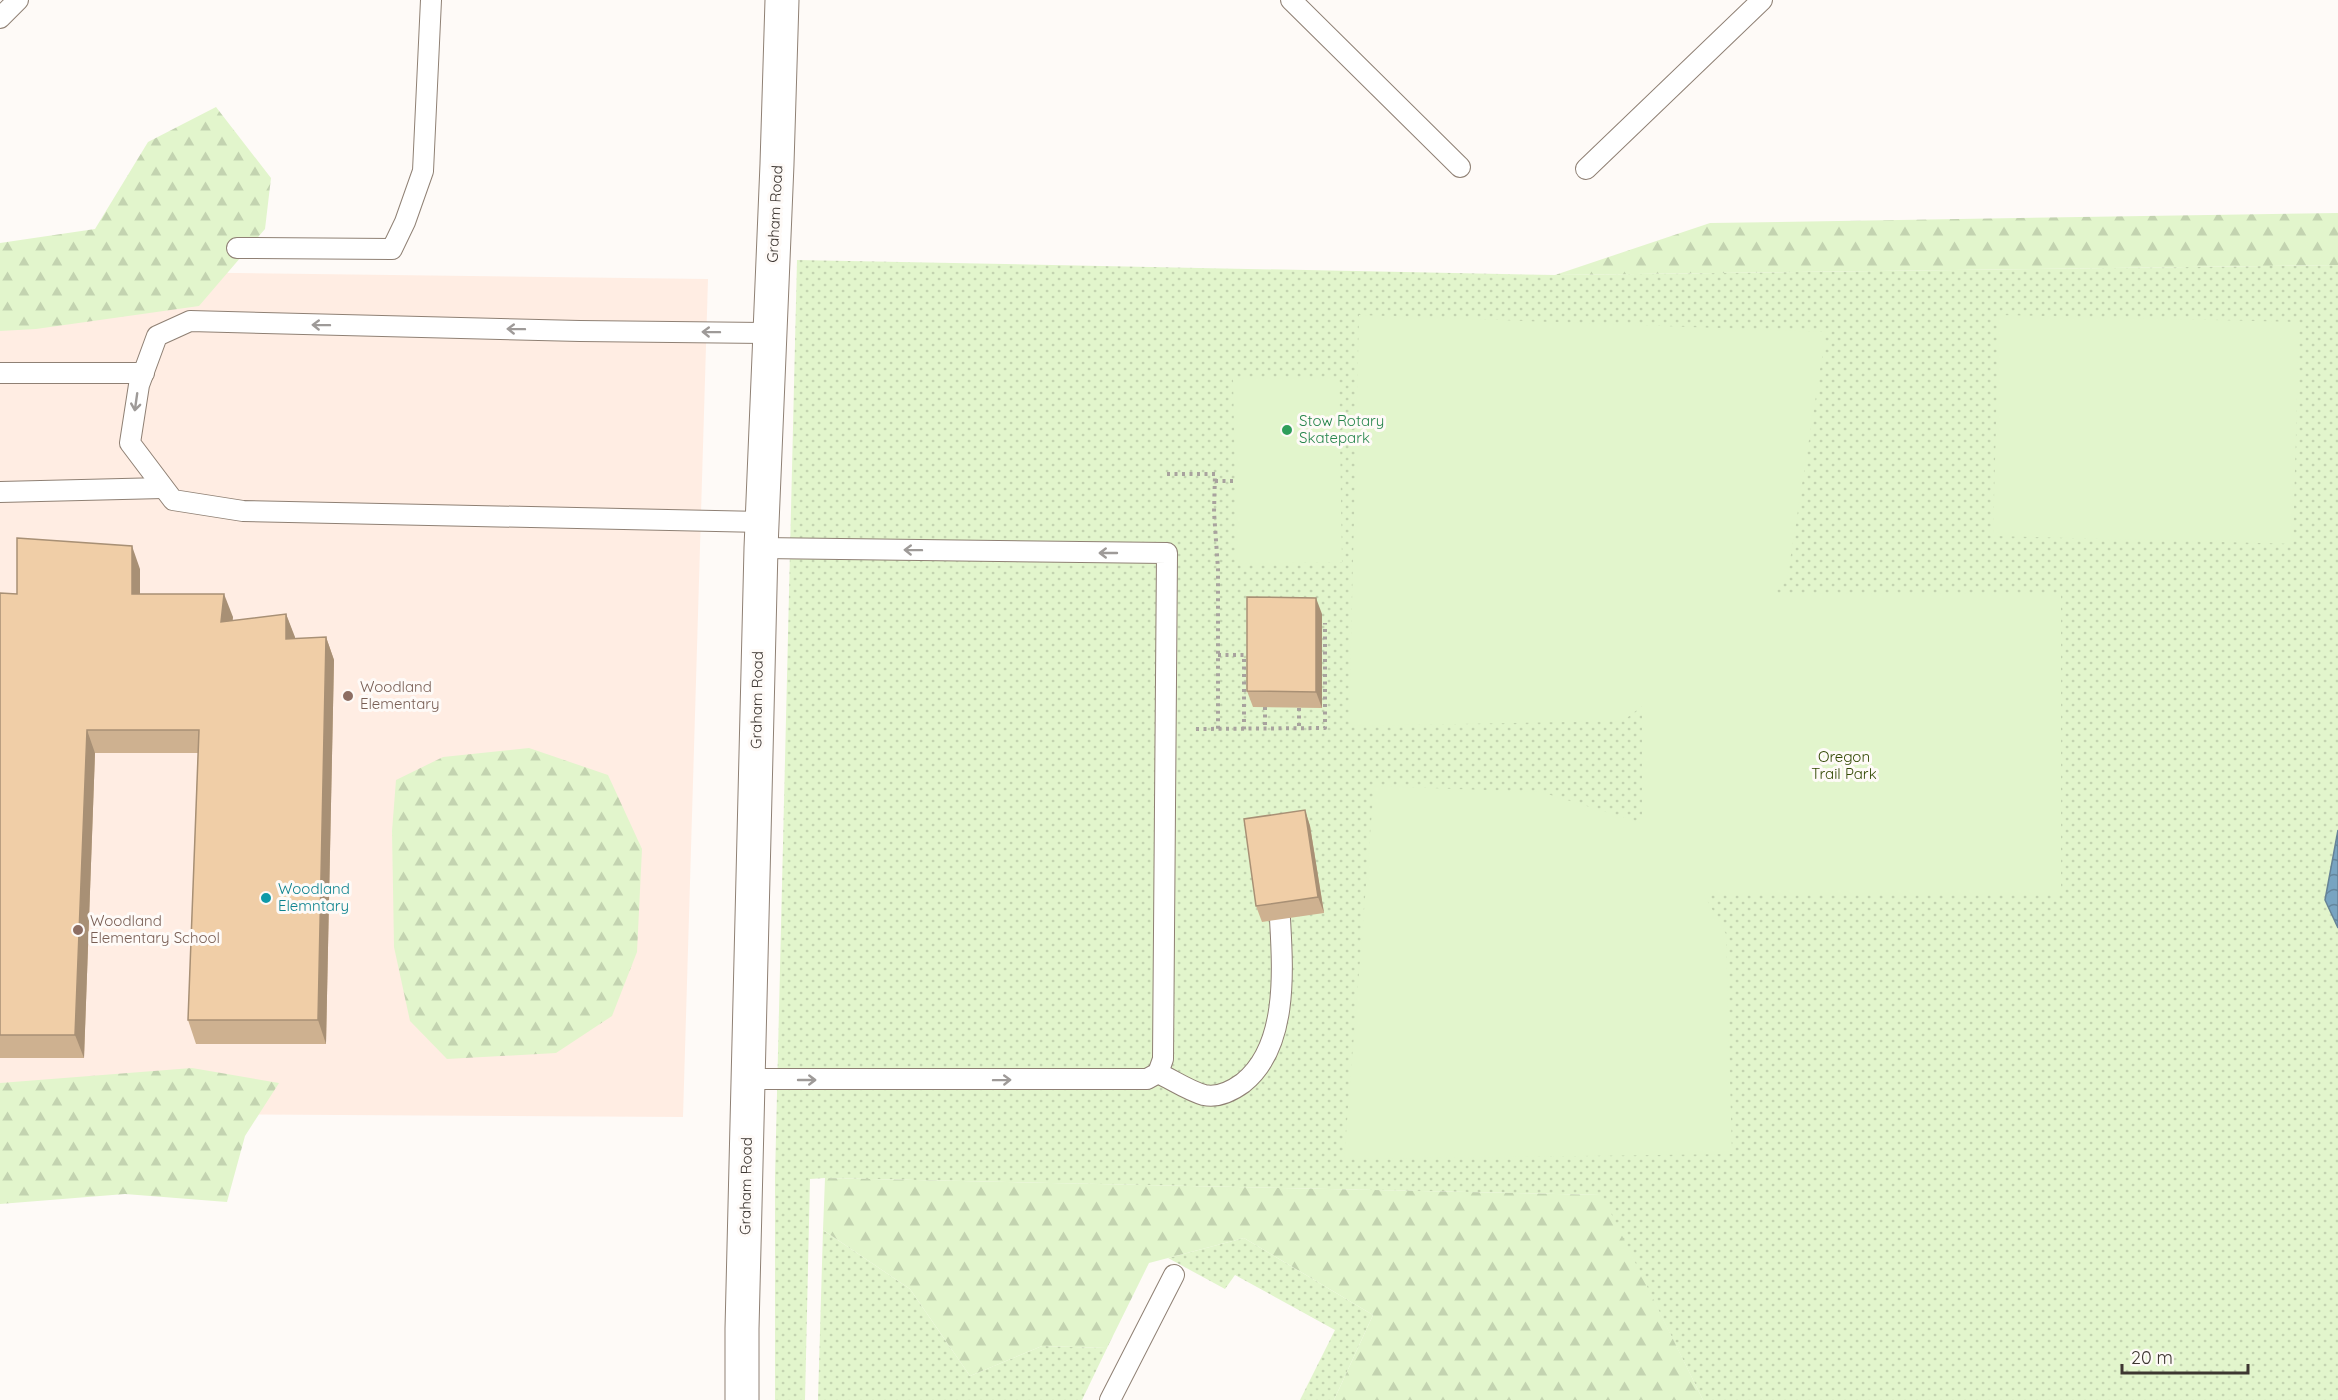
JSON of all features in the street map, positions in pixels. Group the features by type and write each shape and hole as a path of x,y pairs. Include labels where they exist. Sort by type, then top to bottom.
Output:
{"main road":[{"name":"Graham Road","path":"742,1400 761,535 782,0"}],"lane":[{"path":"0,18 18,0"},
{"path":"237,248 392,249 405,222 423,171 431,0"},
{"path":"1291,0 1460,167"},
{"path":"1586,169 1762,0"},
{"path":"748,1079 1147,1079 1158,1073 1163,1059 1167,553 243,511 173,500 130,444 139,385 158,336 189,321 580,331 770,333"},
{"path":"0,374 144,374"},
{"path":"0,492 163,488"},
{"path":"1158,1073 1204,1095 1219,1095 1235,1089 1250,1077 1264,1060 1273,1039 1280,1003 1283,967 1280,919"},
{"path":"1110,1400 1174,1275"}],"path":[{"path":"1167,474 1215,474 1218,729"},
{"path":"1215,481 1235,481"},
{"path":"1166,729 1325,728 1325,623"},
{"path":"1218,655 1244,655 1244,729"},
{"path":"1265,707 1265,728"},
{"path":"1299,708 1299,728"}],"shaded area":[{"name":"Woodland Elementary","path":"0,270 708,279 683,1117 0,1113"}],"green space":[{"path":"216,107 271,178 265,229 199,306 36,329 0,331 0,243 95,229 148,142"},
{"path":"2338,213 2338,265 1555,275 1710,223"},
{"name":"Oregon Trail Park","path":"797,260 1555,275 2338,265 2338,1400 1703,1400 1601,1195 825,1178 810,1179 805,1400 775,1400 775,1177"},
{"path":"1359,315 1826,332 1787,580 1772,593 2061,594 2061,893 1703,893 1726,934 1732,1154 1344,1159 1374,786 1541,792 1642,823 1642,706 1623,721 1349,726"},
{"path":"1999,315 2299,322 2293,544 1993,536"},
{"name":"Stow Rotary Skatepark","path":"1339,377 1342,562 1237,564 1233,379"},
{"path":"529,748 608,775 642,849 637,952 612,1016 556,1053 447,1059 410,1021 394,947 392,831 396,780 443,757"},
{"path":"192,1068 279,1083 245,1136 227,1202 125,1194 0,1204 0,1083"},
{"path":"825,1178 1602,1195 1703,1400 1334,1400 1373,1315 1244,1238 1149,1263 1107,1348 1042,1346 970,1376 910,1289 823,1230"},
{"path":"823,1230 910,1289 970,1376 1042,1346 1107,1348 1082,1400 818,1400"},
{"path":"1244,1238 1373,1315 1334,1400 1300,1400 1335,1330 1235,1275 1225,1289 1168,1258"}],"water":[{"path":"2338,830 2338,928 2325,900"}],"building":[{"name":"Woodland Elemntary","path":"17,538 132,546 132,594 224,594 221,622 286,614 286,639 326,637 318,1020 188,1020 199,730 87,730 75,1035 0,1035 0,593 17,594"},
{"path":"1247,597 1316,598 1316,692 1247,691"},
{"path":"1305,810 1318,897 1256,906 1244,819"}],"place":[{"name":"Stow Rotary Skatepark","path":"1287,430"},
{"name":"Woodland Elementary","path":"348,696"},
{"name":"Woodland Elemntary","path":"266,898"},
{"name":"Woodland Elementary School","path":"78,930"}]}
